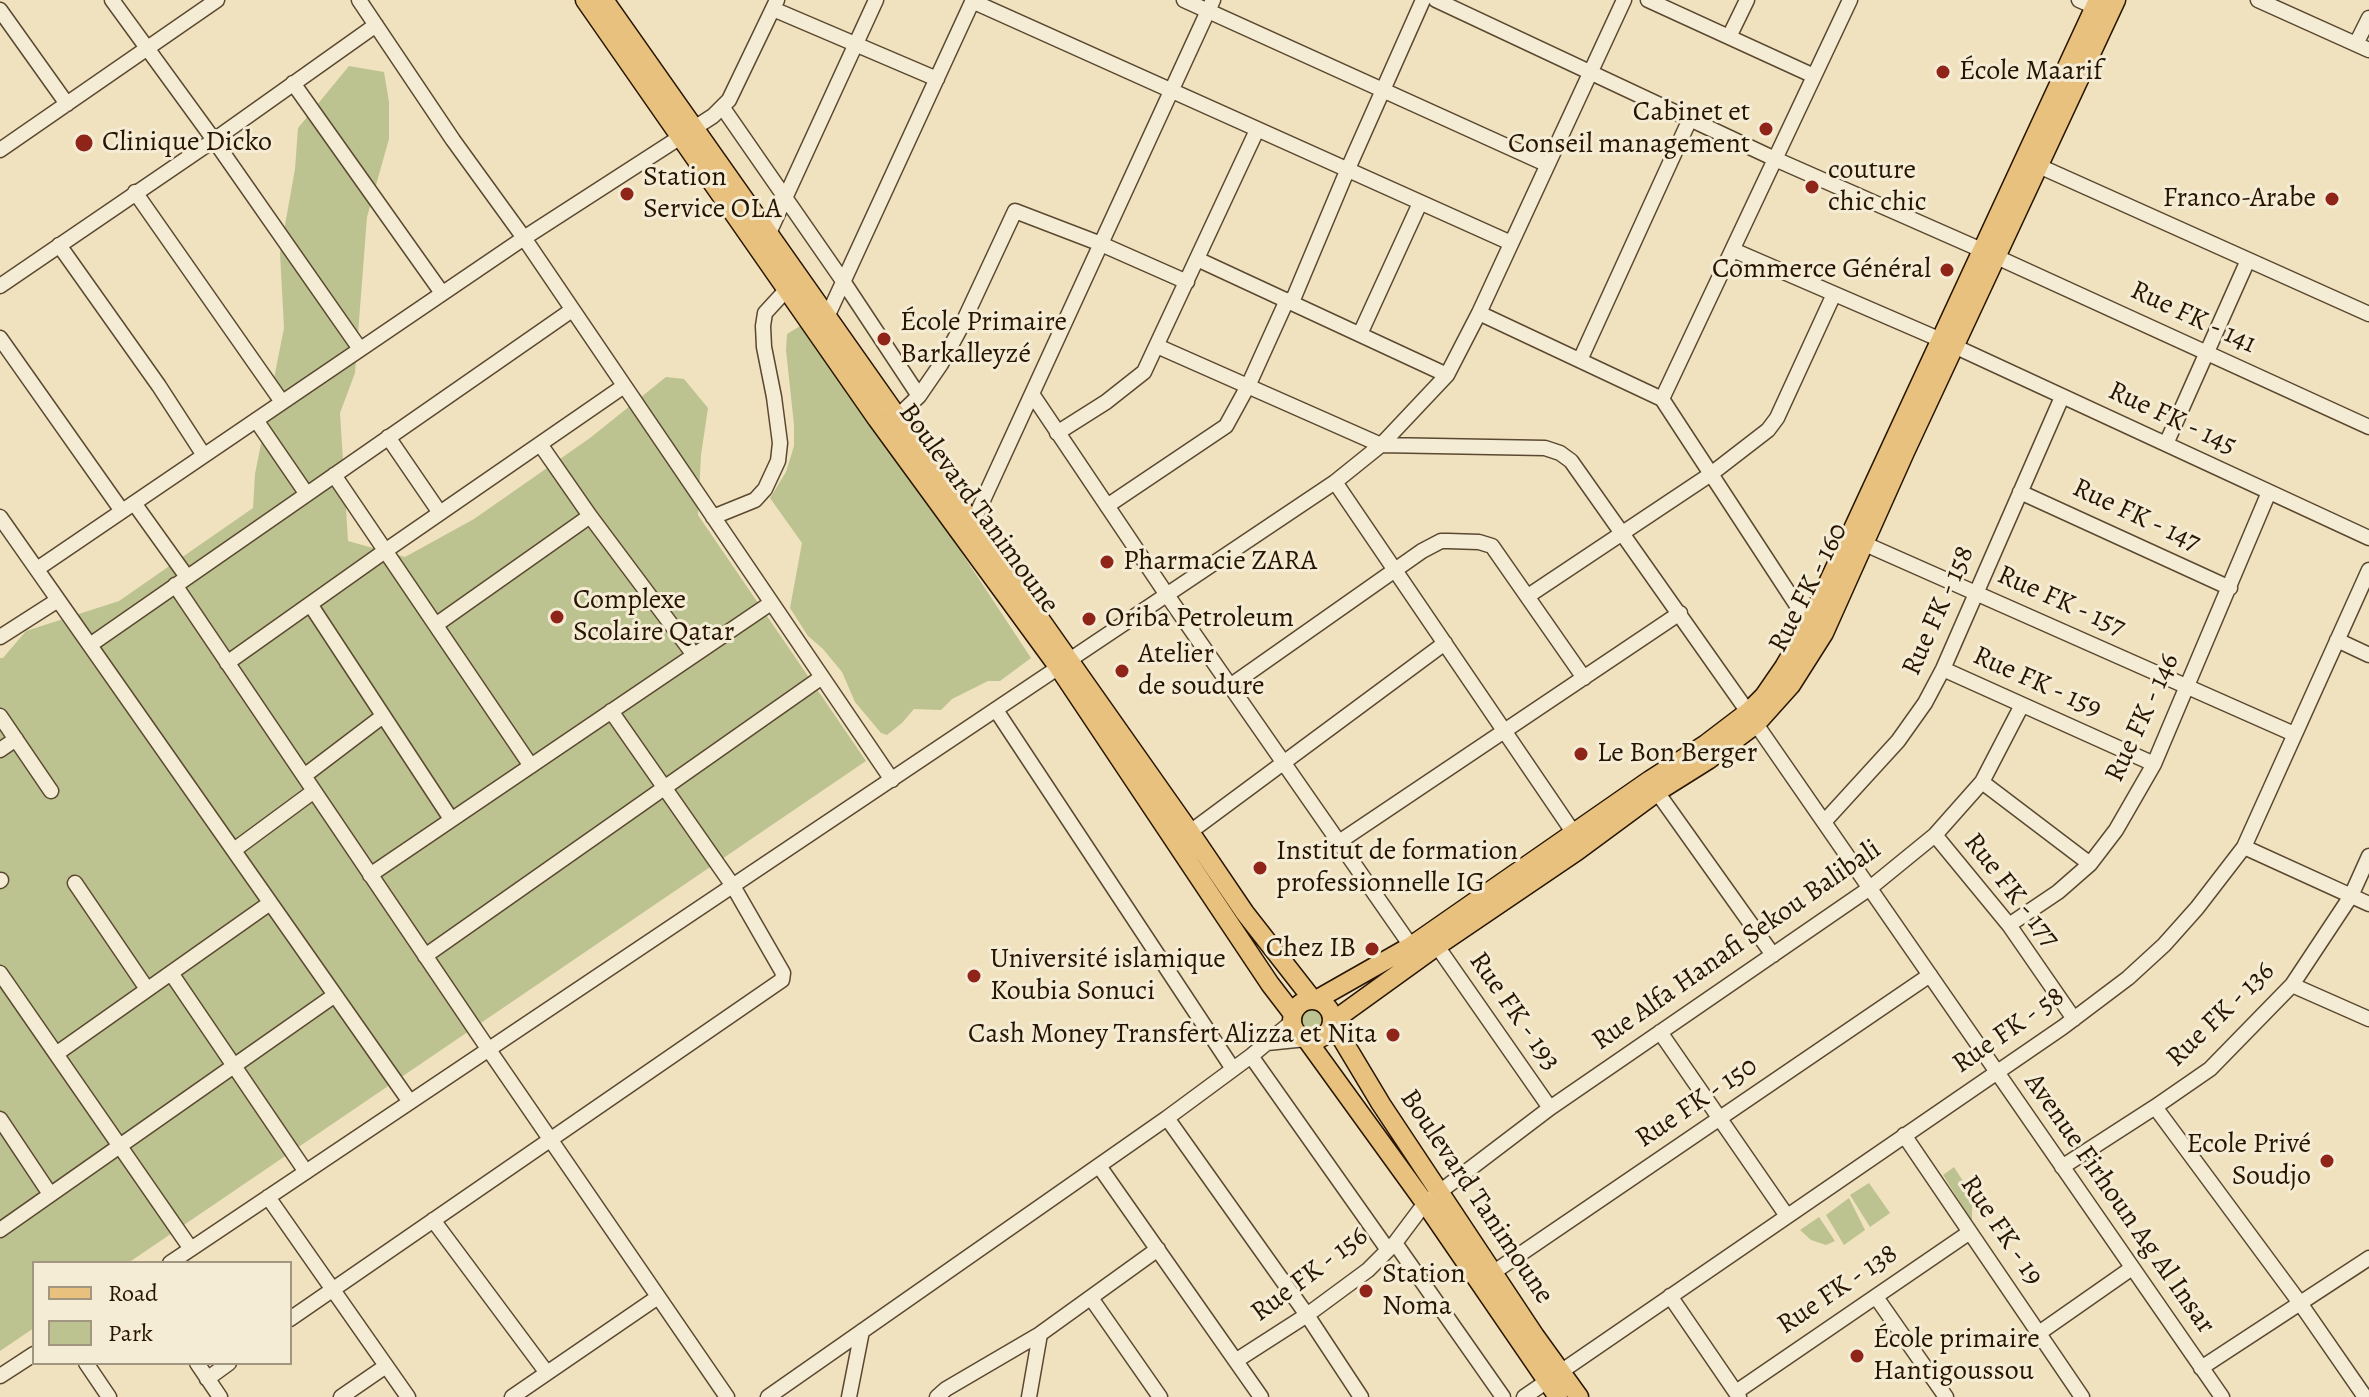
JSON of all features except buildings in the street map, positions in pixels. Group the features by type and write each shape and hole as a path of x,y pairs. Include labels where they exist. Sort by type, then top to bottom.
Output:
{"main road":[{"name":"Boulevard Tanimoune","path":"585,0 769,233 973,522 1292,1018"},
{"name":"Boulevard Tanimoune","path":"604,0 788,288 869,407 1190,832 1245,913 1314,1000"},
{"name":"Rue FK - 160","path":"1769,700 1784,667 1857,540 2032,163 2099,4"},
{"name":"Rue FK - 160","path":"1333,1022 1657,792 1708,760 1769,700 1791,685 1824,633 1857,540"},
{"name":"Rue FK - 160","path":"1314,1000 1411,946 1573,832 1706,744 1752,718"},
{"path":"1314,1000 1328,1007 1333,1022 1326,1035 1314,1041 1296,1033 1292,1018 1298,1005 1314,1000"},
{"name":"Boulevard Tanimoune","path":"1333,1022 1432,1197 1555,1383 1579,1397"},
{"name":"Boulevard Tanimoune","path":"1306,1040 1494,1272 1555,1383"}],"street":[{"path":"9,0 0,8 67,104"},
{"path":"112,0 360,349"},
{"path":"0,150 217,0"},
{"path":"359,0 892,780"},
{"path":"769,233 876,0"},
{"path":"1184,0 1210,6 1382,90 1546,164"},
{"path":"1107,506 1226,426 1290,301 1423,0"},
{"name":"Rue FK - 141","path":"1436,0 1775,159 2369,427"},
{"path":"173,1261 1335,482 1381,445 1447,375 1479,313 1624,0"},
{"path":"1648,0 1814,76"},
{"path":"1729,37 1747,0"},
{"path":"1662,399 1850,0"},
{"path":"2258,0 2363,47 2369,18"},
{"path":"827,317 972,1 1511,243"},
{"path":"37,569 442,293 688,134 723,108 732,96 775,4 937,79"},
{"path":"973,522 1210,6"},
{"path":"0,286 376,25"},
{"path":"293,83 442,293"},
{"path":"723,108 919,396"},
{"path":"1580,360 1690,119"},
{"path":"1057,433 1106,402 1144,372 1257,130"},
{"path":"2032,163 2248,260 2368,309"},
{"path":"135,192 282,402"},
{"path":"1360,334 1420,203"},
{"path":"897,417 919,396 941,364 1015,211 1187,282"},
{"path":"59,245 203,454"},
{"name":"Rue FK - 145","path":"1733,250 1948,344 2369,538"},
{"path":"1197,259 1447,375"},
{"path":"2166,444 2248,260"},
{"path":"713,517 755,500 765,489 778,461 780,443 763,326 765,313 788,288"},
{"path":"1528,596 1711,474 1773,424 1834,294"},
{"path":"90,645 572,310"},
{"path":"1479,313 1662,399 1809,624"},
{"path":"0,338 181,581 227,663 727,1397"},
{"path":"1157,346 1249,384 1381,445"},
{"path":"227,663 624,386"},
{"path":"1032,394 1167,595 1411,946"},
{"name":"Rue FK - 158","path":"1824,822 1898,741 1925,703 1943,669 2062,397"},
{"path":"256,420 306,493"},
{"path":"388,437 440,513"},
{"path":"540,444 694,655"},
{"name":"Avenue Firhoun Ag Al Insar","path":"1381,445 1545,448 1571,461 1680,613 2222,1397"},
{"path":"334,475 531,766"},
{"path":"1335,482 1573,832"},
{"name":"Rue FK - 147","path":"2020,492 2230,588"},
{"name":"Rue FK - 146","path":"2009,925 2058,892 2090,864 2116,830 2154,764 2269,492"},
{"path":"437,624 590,516"},
{"path":"0,517 410,1102"},
{"name":"Rue FK - 157","path":"1857,540 2294,734"},
{"path":"1230,686 1422,551 1441,541 1479,542 1492,546 1584,678"},
{"name":"Rue FK - 58","path":"1524,1397 1555,1383 1670,1296 2074,1019 2128,978 2164,945 2244,847 2369,570"},
{"path":"0,637 58,600"},
{"path":"370,875 771,603"},
{"path":"310,604 451,819"},
{"path":"1339,842 1680,613"},
{"path":"2337,640 2369,655"},
{"path":"1190,832 1445,643"},
{"name":"Rue FK - 159","path":"1943,669 2154,764"},
{"path":"425,956 822,677"},
{"name":"Rue Alfa Hanafi Sekou Balibali","path":"1432,1197 1550,1108 1870,888 1935,835 1982,782 2022,705"},
{"path":"996,710 1233,1069"},
{"path":"292,1318 782,980 783,973 733,886 611,711"},
{"path":"0,716 51,791"},
{"path":"304,776 383,716"},
{"path":"0,750 16,739"},
{"path":"1982,782 2090,864"},
{"path":"234,850 314,791"},
{"path":"1657,792 1773,955"},
{"name":"Rue FK - 177","path":"1935,835 2009,925 2074,1019"},
{"path":"2244,847 2369,904"},
{"name":"Rue FK - 136","path":"2062,1167 2210,1069 2292,985 2351,896 2369,856"},
{"path":"75,883 147,989"},
{"path":"56,1054 270,903"},
{"name":"Rue FK - 193","path":"1437,946 1550,1108"},
{"path":"0,973 191,1249"},
{"path":"171,973 306,1172"},
{"name":"Rue FK - 150","path":"1494,1272 1930,975"},
{"path":"2292,985 2369,1019"},
{"path":"0,1230 335,995"},
{"path":"768,1397 1167,1118 1251,1056 1292,1018"},
{"path":"1660,1032 1787,1216"},
{"path":"1267,1043 1306,1040"},
{"path":"1251,1056 1503,1397"},
{"path":"2155,1107 2300,1303 2365,1397"},
{"path":"1167,1118 1307,1315 1361,1397"},
{"path":"0,1119 50,1194"},
{"name":"Rue FK - 19","path":"1904,1135 2082,1397"},
{"path":"1099,1166 1261,1397"},
{"path":"268,1197 408,1397"},
{"name":"Rue FK - 156","path":"1237,1360 1307,1315 1368,1270 1432,1197"},
{"path":"433,1220 547,1373"},
{"name":"Rue FK - 138","path":"1738,1394 1970,1232"},
{"path":"937,1397 1040,1334 1158,1249"},
{"path":"2201,1368 2369,1258"},
{"path":"2039,1333 2132,1268"},
{"path":"1670,1296 1738,1394"},
{"path":"512,1397 658,1297"},
{"path":"1876,1297 1946,1397"},
{"path":"1091,1298 1160,1397"},
{"path":"849,1397 862,1331"},
{"path":"1029,1397 1040,1334"},
{"path":"0,1376 32,1355"},
{"path":"87,1365 109,1397"},
{"path":"198,1365 220,1397"},
{"path":"207,1379 226,1365"},
{"path":"341,1397 386,1366"}],"green space":[{"path":"349,66 384,72 389,102 389,139 367,217 355,373 340,413 348,541 405,557 474,519 590,438 666,377 684,379 708,408 701,455 698,515 866,761 131,1261 32,1261 32,1329 0,1351 0,658 26,631 119,601 253,508 255,474 284,328 280,253 295,169 298,128"},
{"path":"800,326 946,529 1031,658 1000,681 988,681 952,699 941,710 914,709 887,735 881,733 855,702 842,672 808,636 790,608 802,543 770,498 786,472 794,446 786,350 787,334"},
{"path":"1311,1006 1317,1007 1325,1015 1325,1027 1317,1035 1311,1036 1305,1035 1297,1027 1296,1021 1297,1015 1305,1007"},
{"path":"1954,1167 1972,1195 1972,1221 1943,1175"},
{"path":"1869,1183 1890,1213 1870,1227 1850,1195"},
{"path":"1849,1198 1865,1230 1844,1245 1826,1215"},
{"path":"1819,1217 1835,1241 1826,1245 1811,1240 1800,1230"}],"place":[{"name":"École Maarif","path":"1943,72"},
{"name":"Cabinet et Conseil management","path":"1766,129"},
{"name":"Clinique Dicko","path":"84,143"},
{"name":"couture chic chic","path":"1812,187"},
{"name":"Station Service OLA","path":"627,194"},
{"name":"Franco-Arabe","path":"2332,199"},
{"name":"Commerce Général","path":"1947,270"},
{"name":"École Primaire Barkalleyzé","path":"884,339"},
{"name":"Pharmacie ZARA","path":"1107,562"},
{"name":"Complexe Scolaire Qatar","path":"557,617"},
{"name":"Oriba Petroleum","path":"1089,619"},
{"name":"Atelier de soudure","path":"1122,671"},
{"name":"Le Bon Berger","path":"1581,754"},
{"name":"Institut de formation professionnelle IG","path":"1260,868"},
{"name":"Chez IB","path":"1372,949"},
{"name":"Université islamique Koubia Sonuci","path":"974,976"},
{"name":"Cash Money Transfert Alizza et Nita","path":"1393,1035"},
{"name":"Ecole Privé Soudjo","path":"2327,1161"},
{"name":"Station Noma","path":"1366,1291"},
{"name":"École primaire Hantigoussou","path":"1857,1356"}]}
